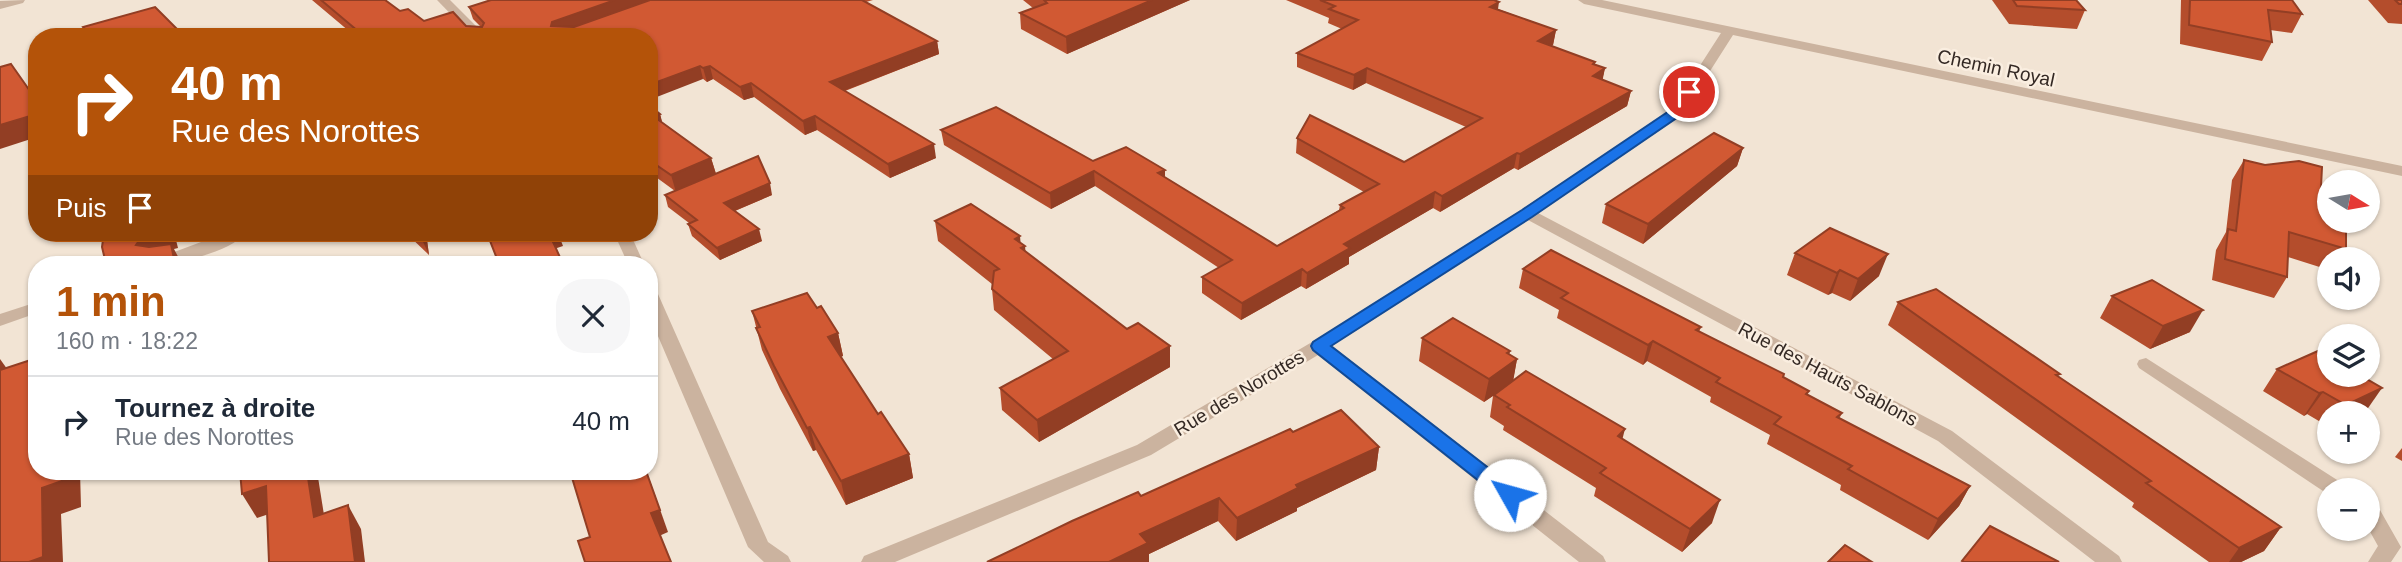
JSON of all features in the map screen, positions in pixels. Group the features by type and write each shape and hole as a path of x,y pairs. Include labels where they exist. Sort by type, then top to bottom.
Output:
{"street":[{"path":"0,5 19,0"},
{"path":"443,0 472,28"},
{"name":"Chemin Royal","path":"1584,0 2402,171"},
{"name":"Rue des Norottes","path":"872,562 1144,450 1319,346 1527,214 1677,112 1728,32"},
{"name":"Rue des Hauts Sablons","path":"1527,214 1945,436 2111,562"},
{"path":"183,256 219,242"},
{"path":"0,320 28,310"},
{"path":"658,315 759,548 780,562"},
{"path":"1319,346 1595,562"},
{"path":"2146,364 2320,478"},
{"path":"2379,562 2390,547 2380,530"}],"building":[{"path":"321,0 385,0 400,11 408,9 424,21 453,12 466,26 482,27 484,23 469,7 491,0 615,0 552,22 551,26 574,27 650,0 862,0 937,41 830,82 934,144 888,164 815,116 803,121 751,83 740,87 710,66 700,66 658,82 658,28 354,28"},
{"path":"1044,0 1152,0 1066,37 1020,13 1047,3"},
{"path":"1320,0 1494,0 1499,2 1490,7 1556,30 1538,41 1595,62 1593,64 1605,68 1593,76 1631,91 1442,196 1435,192 1344,244 1350,248 1307,273 1302,269 1242,303 1202,277 1232,260 1094,171 1050,193 941,130 996,107 1093,161 1126,147 1165,170 1158,173 1277,246 1344,208 1340,205 1379,184 1297,138 1310,115 1404,162 1482,118 1367,68 1354,75 1297,53 1358,20 1329,9 1335,6"},
{"path":"2013,0 2076,0 2085,10 2017,6"},
{"path":"2190,0 2292,0 2302,14 2268,10 2272,42 2189,25"},
{"path":"155,7 176,28 84,28"},
{"path":"11,64 28,88 28,117 0,125 0,67"},
{"path":"658,120 711,158 671,175 658,166"},
{"path":"1714,133 1743,148 1648,224 1606,204"},
{"path":"758,156 770,183 724,203 759,229 717,248 688,224 697,220 665,195"},
{"path":"2244,160 2265,165 2299,161 2322,167 2322,170 2317,170 2317,233 2346,233 2346,247 2289,232 2287,277 2225,259 2228,229 2236,231"},
{"path":"971,204 1020,236 1015,239 1025,246 1021,248 1127,329 1138,323 1170,346 1037,420 1000,388 1068,351 992,289 994,271 999,269 935,221"},
{"path":"1830,228 1888,254 1858,279 1840,270 1837,273 1795,253"},
{"path":"103,242 138,242 136,245 149,247 171,244 173,256 104,256"},
{"path":"490,242 553,242 559,256 496,256"},
{"path":"1551,250 1701,327 1696,330 1784,374 1783,377 1809,391 1806,394 1842,413 1837,417 1970,486 1938,519 1848,469 1852,466 1774,424 1781,417 1716,382 1720,378 1653,341 1648,345 1561,298 1568,293 1523,269"},
{"path":"2152,280 2203,310 2163,326 2112,296"},
{"path":"1936,289 2060,374 2056,375 2281,527 2239,548 2146,483 2151,481 1898,302"},
{"path":"807,293 817,308 821,306 838,333 828,337 878,414 881,412 909,454 841,481 810,427 807,428 774,366 756,328 760,327 752,311"},
{"path":"1453,318 1510,351 1507,353 1517,359 1489,379 1422,338"},
{"path":"2317,351 2317,387 2382,388 2354,401 2339,401 2277,369"},
{"path":"28,361 28,480 62,480 42,488 43,557 29,562 0,562 0,370"},
{"path":"1526,371 1625,429 1618,436 1720,500 1690,529 1600,473 1606,468 1507,407 1510,405 1494,395"},
{"path":"1341,410 1379,447 1296,485 1298,488 1237,518 1219,498 1140,534 1148,543 1109,562 987,562 1138,492 1141,496 1290,429 1293,432"},
{"path":"241,480 308,480 314,517 348,505 355,562 269,562 266,486 242,494"},
{"path":"573,480 649,480 660,510 651,513 671,562 585,562 578,541 590,537"},
{"path":"1990,526 2059,562 1962,561"},
{"path":"1845,545 1872,562 1828,562"}],"route":[{"path":"1510,495 1319,346 1527,214 1677,112 1689,92"}]}
